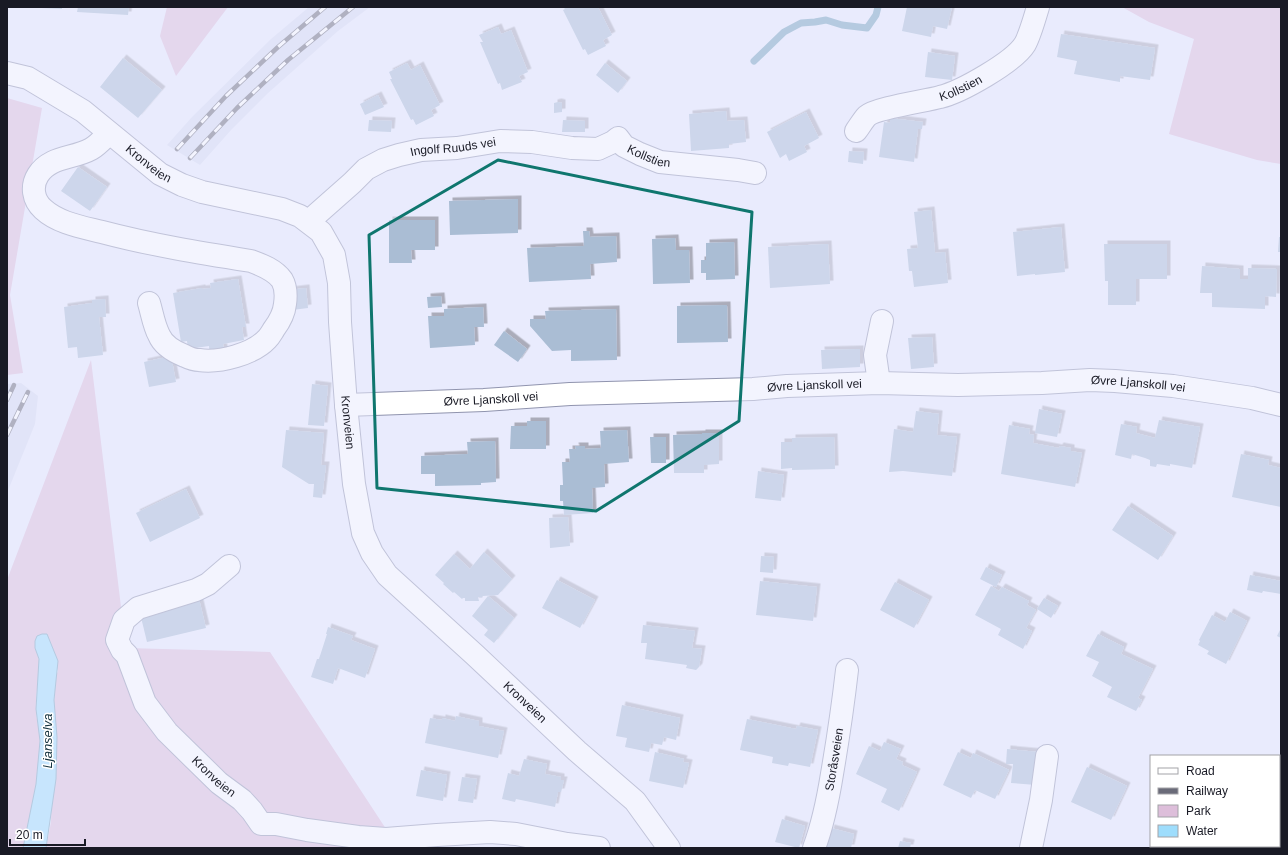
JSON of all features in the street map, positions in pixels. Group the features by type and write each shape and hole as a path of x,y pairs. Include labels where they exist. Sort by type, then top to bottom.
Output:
{"street":[{"name":"Kollstien","path":"856,131 868,115 884,109 942,97 958,92 990,74 1017,54 1025,44 1038,7"},
{"name":"Kronveien","path":"7,73 28,78 83,111 160,174 182,185 202,192 282,209 309,221 321,232 334,255 339,284 346,405 354,484 363,533 372,553 387,575 577,751 635,801 669,848"},
{"path":"109,133 91,149 48,164 42,170 37,176 34,184 34,194 36,201 43,209 56,218 75,225 129,239 251,261 264,266 282,280 286,297 285,310 279,323 268,339 257,348 223,360 206,361 192,359 179,354 166,344 159,336 150,303"},
{"name":"Kollstien","path":"618,138 624,146 660,162 755,173"},
{"name":"Ingolf Ruuds vei","path":"309,221 366,169 383,160 399,155 421,150 457,148 500,141 532,142 572,148 598,149 618,138"},
{"path":"879,383 875,355 882,321"},
{"name":"Øvre Ljanskoll vei","path":"346,405 484,400 570,394 753,390 787,386 879,383 958,385 1090,380 1173,386 1252,398 1281,405"},
{"name":"Kronveien","path":"229,566 208,584 196,590 138,608 124,620 117,640 122,650 127,655 145,704 166,732 220,783 242,800 261,824 276,824 358,837 386,839 490,832 516,834 567,844 599,848"},
{"name":"Storåsveien","path":"814,848 830,785 842,717 847,670"},
{"path":"1031,848 1041,800 1047,756"}],"highlighted area":[{"path":"498,160 752,212 739,421 596,511 377,488 369,235"}],"shaded area":[{"path":"309,7 370,7 338,31 267,94 232,129 200,165 167,145 192,117 271,39"},
{"path":"21,383 38,396 35,424 7,493 7,384"}],"green space":[{"path":"167,7 228,7 176,76 160,36"},
{"path":"1122,7 1281,7 1281,164 1257,160 1169,134 1194,39 1149,22"},
{"path":"7,98 42,108 10,295 23,373 7,375"},
{"path":"91,360 126,648 270,652 390,835 396,848 46,848 51,822 54,700 56,676 58,671 48,638 37,636 35,646 39,666 36,709 40,742 36,782 32,809 23,848 7,848 7,580"}],"water":[{"name":"Ljanselva","path":"47,634 58,661 54,700 57,737 56,779 46,848 23,848 36,784 40,741 36,709 39,659 35,648 35,641 37,636"}],"building":[{"path":"62,7 62,9 41,8"},
{"path":"78,7 129,7 128,15 77,12"},
{"path":"563,7 598,7 612,35 603,40 606,46 588,55 585,49 583,50 563,10 565,9"},
{"path":"907,7 952,7 947,29 933,26 931,37 902,31"},
{"path":"498,27 501,34 511,30 528,72 519,76 522,82 502,90 480,42 483,42 479,35"},
{"path":"1061,34 1155,48 1150,80 1120,76 1120,82 1074,74 1077,61 1057,57"},
{"path":"928,52 955,56 952,80 925,77"},
{"path":"123,58 162,90 138,118 100,87"},
{"path":"407,63 411,70 420,65 440,105 431,110 434,116 416,125 413,119 411,120 390,79 392,79 389,72"},
{"path":"605,63 627,81 618,93 596,75"},
{"path":"378,95 384,107 365,115 360,104"},
{"path":"554,103 562,103 562,112 554,113"},
{"path":"726,111 727,121 744,120 746,142 729,144 729,148 691,151 689,114"},
{"path":"806,112 819,138 804,146 807,152 789,161 786,154 780,158 767,132"},
{"path":"890,118 923,122 922,129 918,129 914,162 879,157 884,122 890,123"},
{"path":"369,120 392,121 391,132 368,131"},
{"path":"563,120 585,121 585,132 562,132"},
{"path":"849,151 864,152 863,164 848,162"},
{"path":"78,167 107,187 90,211 61,191"},
{"path":"518,199 518,233 450,235 449,201"},
{"path":"931,210 935,253 945,252 948,283 914,287 912,271 909,271 907,249 918,248 914,212"},
{"path":"389,220 435,220 435,250 411,250 412,263 389,263"},
{"path":"1061,227 1065,272 1017,276 1013,232"},
{"path":"583,231 589,231 590,237 616,236 617,262 590,264 591,279 529,282 527,248 584,246"},
{"path":"1279,237 1281,237 1281,252 1278,252"},
{"path":"675,238 676,250 689,250 690,283 653,284 652,239"},
{"path":"734,242 735,279 706,280 706,273 701,273 701,260 706,260 706,243"},
{"path":"828,244 830,284 770,288 768,247"},
{"path":"1104,244 1167,244 1167,279 1136,279 1136,305 1108,305 1108,281 1105,281"},
{"path":"1202,266 1240,269 1240,279 1248,279 1248,268 1277,269 1276,297 1265,296 1265,309 1212,307 1212,293 1200,293"},
{"path":"238,279 246,327 242,327 244,340 223,344 225,355 210,357 209,346 188,349 187,341 181,342 173,293 211,288 210,283"},
{"path":"306,288 308,308 292,310 289,290"},
{"path":"441,296 442,307 428,308 427,297"},
{"path":"105,299 106,317 99,317 103,355 78,358 77,347 68,348 64,307 92,303 92,300"},
{"path":"727,305 728,342 677,343 677,306"},
{"path":"483,307 484,327 474,327 475,345 430,348 428,316 444,316 444,309"},
{"path":"616,309 617,360 571,361 571,350 552,351 530,326 530,319 546,319 545,311"},
{"path":"504,331 527,349 518,362 494,345"},
{"path":"932,337 934,367 911,369 908,338"},
{"path":"860,349 860,367 822,369 821,350"},
{"path":"171,356 176,382 149,387 144,362"},
{"path":"312,384 328,386 324,426 308,425"},
{"path":"1039,409 1062,414 1057,437 1035,433"},
{"path":"916,411 939,414 937,435 957,437 952,476 903,471 889,472 894,429 913,432"},
{"path":"1159,420 1200,427 1192,468 1170,464 1170,466 1157,464 1156,467 1150,466 1150,460 1145,458 1132,454 1131,459 1115,455 1121,424 1137,427 1136,433 1155,438"},
{"path":"527,421 546,421 546,449 510,449 511,426 527,426"},
{"path":"1009,425 1030,429 1029,434 1034,435 1033,443 1059,448 1060,446 1071,448 1071,451 1082,453 1075,487 1001,474"},
{"path":"286,430 324,433 321,465 326,465 322,498 313,497 314,484 309,484 282,467"},
{"path":"627,430 629,462 604,464 605,487 592,488 593,513 564,515 563,501 560,501 560,485 563,485 562,462 570,462 569,449 576,449 575,446 585,446 585,449 601,448 600,431"},
{"path":"719,433 719,464 704,465 704,473 674,473 673,435"},
{"path":"650,437 666,437 666,463 651,463"},
{"path":"834,437 835,469 781,469 781,442 792,442 792,438"},
{"path":"495,441 496,482 481,483 481,485 435,486 435,474 421,474 421,456 468,454 467,442"},
{"path":"1241,454 1269,460 1268,465 1281,468 1281,507 1232,497"},
{"path":"758,471 784,475 781,501 755,498"},
{"path":"186,489 200,518 150,542 136,513"},
{"path":"1128,506 1173,536 1158,560 1112,530"},
{"path":"568,517 570,546 550,548 549,518"},
{"path":"484,552 512,579 498,595 483,596 481,598 478,597 479,601 465,601 465,598 462,599 454,592 453,593 435,575 454,554 470,569"},
{"path":"761,556 774,557 773,573 760,572"},
{"path":"986,567 1002,575 996,587 980,579"},
{"path":"1250,575 1281,581 1281,594 1263,591 1262,593 1247,590"},
{"path":"557,580 595,600 580,628 542,608"},
{"path":"760,581 817,587 813,621 756,615"},
{"path":"895,582 929,600 914,628 880,610"},
{"path":"991,586 999,591 1002,587 1029,601 1027,605 1036,610 1026,628 1032,631 1023,649 998,635 1001,629 975,615"},
{"path":"198,595 206,628 147,642 139,609"},
{"path":"488,596 514,618 494,643 484,635 488,630 472,616"},
{"path":"1044,598 1058,606 1051,618 1037,609"},
{"path":"1230,612 1247,621 1226,664 1207,654 1209,651 1198,645 1199,640 1212,615 1225,622"},
{"path":"643,625 695,631 692,648 702,649 699,667 696,670 686,668 687,665 645,659 647,643 641,643"},
{"path":"328,627 353,636 351,640 375,649 365,678 338,668 333,684 311,677 317,659 319,659"},
{"path":"1281,628 1281,638 1277,636"},
{"path":"1098,634 1124,647 1121,654 1153,669 1138,698 1142,700 1136,711 1107,697 1112,687 1092,676 1099,662 1086,656"},
{"path":"622,705 680,718 676,740 664,737 662,745 651,743 649,752 625,747 627,738 616,736"},
{"path":"456,716 479,721 479,726 504,731 498,758 425,743 430,718 442,720 442,718 455,721"},
{"path":"747,719 796,729 797,726 818,730 810,767 789,763 788,766 772,763 773,757 740,750"},
{"path":"884,742 901,749 896,759 903,762 902,765 917,772 899,811 881,802 887,789 856,774 869,746 880,751"},
{"path":"1007,749 1039,752 1036,785 1011,783 1013,764 1006,764"},
{"path":"655,752 684,759 683,762 689,763 683,788 649,781"},
{"path":"958,752 971,758 973,753 1009,770 995,799 975,790 971,798 943,785"},
{"path":"524,759 547,764 545,774 561,777 561,780 564,780 561,792 558,792 555,807 516,799 515,802 502,799 508,773 519,776"},
{"path":"1087,767 1127,786 1111,820 1071,802"},
{"path":"421,770 447,775 443,801 416,796"},
{"path":"462,777 477,779 473,803 458,801"},
{"path":"1281,797 1281,834 1280,834"},
{"path":"782,819 805,826 799,848 775,842"},
{"path":"831,828 854,834 851,848 826,848"},
{"path":"900,841 911,843 910,848 898,848"}],"waterway":[{"path":"754,61 784,32 801,23 826,20 842,25 867,28 876,15 878,7"}],"railway":[{"path":"177,149 226,96 278,47 325,7"},
{"path":"190,158 237,108 288,60 353,7"},
{"path":"7,400 14,385"},
{"path":"7,435 28,392"}]}
